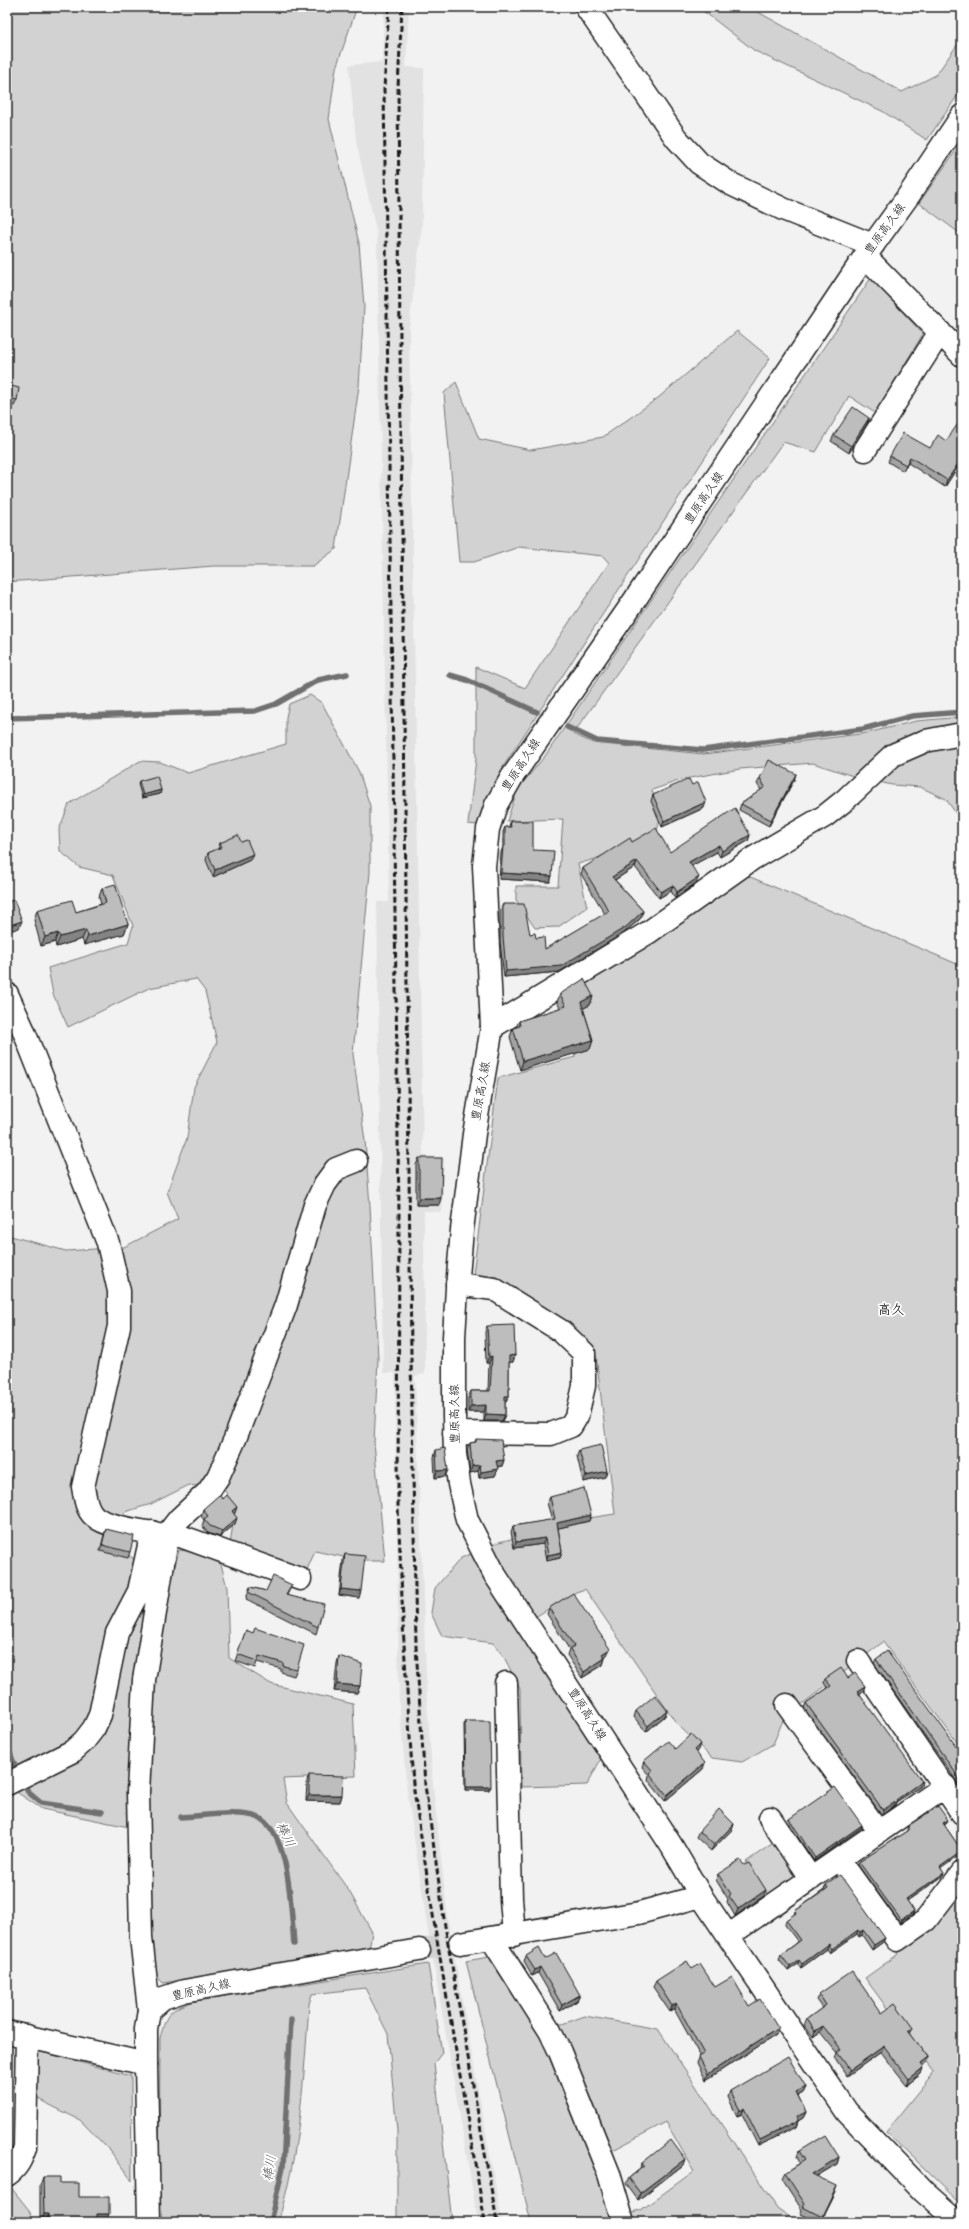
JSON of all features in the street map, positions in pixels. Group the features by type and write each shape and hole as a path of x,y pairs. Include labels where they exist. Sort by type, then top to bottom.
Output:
{"main road":[{"path":"586,7 676,138 699,163 730,184 869,250 940,332 962,355"},
{"name":"豊原高久線","path":"958,2222 924,2192 847,2112 701,1896 650,1812 495,1575 479,1547 468,1520 459,1484 454,1434 454,1336 462,1230 474,1134 492,1027 484,866 488,829 496,805 512,777 630,608 869,250 909,195 962,116"},
{"path":"865,450 940,332"},
{"path":"492,1027 649,932 752,859 825,816 845,800 893,755 926,741 962,734"},
{"path":"7,994 23,1029 108,1243 119,1291 119,1326 84,1487 86,1503 94,1516 110,1524 162,1534 235,1554 300,1579"},
{"path":"7,1784 73,1750 84,1741 94,1728 100,1715 117,1633 139,1591 162,1534 208,1492 218,1477 235,1439 286,1305 315,1206 324,1184 336,1169 356,1161"},
{"path":"454,1434 551,1434 563,1431 571,1426 577,1416 584,1386 585,1368 584,1353 561,1331 494,1290 457,1284"},
{"path":"149,2222 146,2029 149,2010 141,1937 138,1792 144,1680 166,1545 162,1534"},
{"path":"858,1661 945,1786 962,1813"},
{"path":"506,1683 511,1899 514,1935"},
{"path":"787,1705 879,1832"},
{"path":"728,1936 945,1786"},
{"path":"770,1818 811,1879"},
{"path":"848,1872 897,1940 926,1920 962,1873"},
{"path":"460,1943 639,1913 701,1896"},
{"path":"491,1938 550,2031 560,2052 609,2174 623,2222"},
{"name":"豊原高久線","path":"149,2010 163,1998 184,1991 419,1950"},
{"path":"7,2175 14,2170 21,2160 25,2148 17,2034 146,2064"}],"shaded area":[{"path":"7,7 357,7 336,68 329,119 359,243 364,307 359,386 336,549 313,566 214,566 7,582"},
{"path":"384,7 409,7 406,67 424,68 422,226 409,327 423,1156 444,1157 442,1212 424,1211 425,1374 415,1376 427,1702 433,1785 448,1921 502,2222 478,2222 427,1925 407,1790 399,1703 395,1373 383,1373 377,902 389,902 377,235 356,141 349,65 382,62"},
{"path":"698,7 749,7 902,92 936,75 962,38 962,89 927,140 882,111 755,51"},
{"path":"962,142 962,235 919,203"},
{"path":"871,278 923,334 875,413 849,396 816,452 783,442 573,734 593,743 704,754 867,733 916,721 962,717 962,815 957,815 946,799 920,787 892,785 853,776 813,763 740,769 684,779 652,790 660,818 657,832 595,859 578,864 587,907 558,927 535,928 516,900 516,886 558,886 563,819 507,821 517,790 545,756"},
{"path":"737,331 770,358 501,770 477,825 468,824 476,759 476,667 525,688 609,563 603,556 519,547 474,562 459,562 444,393 456,382 479,439 531,450 603,437 658,398"},
{"path":"310,695 322,703 359,772 370,806 370,872 353,1054 365,1141 370,1206 378,1358 374,1442 385,1561 362,1561 315,1551 306,1572 230,1545 235,1509 224,1489 189,1485 151,1504 125,1512 108,1534 128,1555 155,1572 174,1570 179,1550 198,1552 221,1564 227,1588 229,1658 271,1684 353,1704 356,1776 283,1779 287,1803 349,1891 372,1932 369,1950 163,1983 150,1969 148,1831 42,1809 18,1793 7,1773 7,1235 66,1251 124,1247 178,1219 167,1192 187,1138 194,1087 217,1042 205,991 196,979 149,988 68,1027 53,994 48,968 128,943 133,926 113,875 79,867 60,851 59,830 69,804 140,761 160,762 188,773 286,744 286,717 289,704"},
{"path":"748,876 962,966 962,1749 883,1642 784,1718 773,1744 742,1762 712,1758 677,1724 585,1589 576,1592 522,1625 603,1755 587,1785 521,1787 520,1689 504,1657 493,1643 442,1636 431,1613 435,1588 461,1558 499,1542 547,1530 569,1521 615,1514 596,1355 547,1314 473,1275 498,1078 575,1057 572,985"},
{"path":"776,1841 800,1876 770,1897 746,1862"},
{"path":"962,1882 962,2205 886,2131 934,2072 865,1978 897,1955 899,1944"},
{"path":"495,1956 536,2022 562,2024 585,2016 658,2029 777,2208 797,2222 531,2222 466,1961","holes":["666,2122 694,2171 641,2210 616,2216 596,2159"]},
{"path":"428,1964 442,2053 434,2063 452,2222 397,2222 397,2131 388,2034 365,1988 312,1994 309,2004 303,2086 296,2141 278,2222 163,2222 159,2215 160,2038 167,2018 174,2010 194,2001"},
{"path":"31,2049 131,2076 132,2181 111,2152 80,2120 34,2097"},
{"path":"9,2185 29,2210 33,2222 7,2222"}],"building":[{"path":"7,266 10,267 7,283"},
{"path":"7,385 19,388 17,400 7,398"},
{"path":"853,407 869,418 851,446 834,435"},
{"path":"962,418 962,458 947,480 910,457 906,465 890,456 903,433 930,448 938,435 946,441"},
{"path":"769,760 796,774 771,820 741,804 765,787 760,778"},
{"path":"157,776 161,790 143,795 139,781"},
{"path":"689,779 692,785 698,782 706,802 664,821 653,795"},
{"path":"735,808 750,835 722,851 719,845 689,862 699,877 677,892 673,885 661,892 637,861 612,877 643,911 626,927 561,966 506,971 503,936 503,904 524,904 530,934 535,933 536,938 544,937 545,949 609,911 583,868 630,838 632,842 656,828 670,852"},
{"path":"510,821 533,821 533,850 554,851 552,876 501,873 503,846 505,846 505,827 511,827"},
{"path":"238,835 241,842 247,840 253,854 215,870 208,853 222,847 220,843"},
{"path":"115,884 128,924 88,936 86,930 60,937 58,933 45,937 37,910 72,900 76,912 106,903 102,888"},
{"path":"14,900 22,921 7,926 7,902"},
{"path":"584,979 593,996 581,1002 593,1040 523,1061 513,1028 520,1026 519,1021 566,1006 560,994"},
{"path":"419,1158 442,1158 441,1198 419,1198"},
{"path":"514,1325 515,1355 509,1356 509,1396 505,1396 505,1415 486,1414 486,1405 471,1406 471,1391 490,1391 492,1356 489,1357 487,1326"},
{"path":"476,1439 501,1440 504,1460 496,1461 498,1469 481,1472 480,1465 472,1466 470,1443 476,1442"},
{"path":"601,1445 607,1471 586,1476 579,1450"},
{"path":"445,1448 448,1470 437,1471 436,1450"},
{"path":"584,1488 591,1515 557,1523 562,1552 548,1555 545,1538 516,1542 513,1526 555,1519 550,1497"},
{"path":"219,1495 223,1499 227,1495 237,1507 232,1511 237,1518 222,1531 210,1526 204,1519 208,1516 203,1509"},
{"path":"106,1529 134,1536 130,1552 102,1545"},
{"path":"345,1554 365,1556 361,1591 341,1589"},
{"path":"273,1576 292,1585 286,1595 324,1604 318,1627 248,1592 250,1587 266,1591"},
{"path":"573,1593 610,1649 602,1654 605,1658 584,1672 570,1649 574,1646 549,1608"},
{"path":"255,1628 304,1645 297,1669 283,1666 283,1663 259,1656 257,1661 237,1654 246,1630 253,1633"},
{"path":"887,1651 962,1754 962,1784 876,1659"},
{"path":"339,1656 362,1664 360,1686 337,1684"},
{"path":"841,1668 848,1678 855,1673 865,1686 857,1691 922,1781 883,1810 806,1703 831,1686 825,1679"},
{"path":"655,1695 667,1710 648,1726 636,1711"},
{"path":"465,1721 490,1721 491,1787 466,1787"},
{"path":"691,1734 700,1744 694,1750 705,1763 667,1795 650,1774 652,1770 644,1761 668,1741 675,1749"},
{"path":"309,1775 343,1776 342,1795 309,1795"},
{"path":"835,1787 862,1825 815,1858 789,1819"},
{"path":"938,1806 948,1820 943,1823 962,1851 940,1867 944,1873 906,1899 914,1911 901,1920 859,1862 910,1829 908,1826"},
{"path":"719,1809 734,1824 714,1845 699,1831"},
{"path":"740,1860 744,1865 749,1863 766,1890 738,1909 729,1896 731,1894 718,1874"},
{"path":"840,1875 885,1938 874,1945 863,1930 860,1932 858,1930 832,1949 829,1944 802,1964 799,1960 790,1967 781,1955 801,1940 786,1920 796,1913 795,1911 828,1888 826,1885"},
{"path":"539,1948 545,1959 556,1953 580,1995 562,2005 540,1967 535,1970 526,1956"},
{"path":"687,1961 692,1969 700,1964 715,1987 732,1977 749,2006 760,1999 778,2028 708,2074 699,2057 704,2054 676,2003 672,2006 656,1981"},
{"path":"852,1971 881,2013 895,2003 913,2028 908,2032 928,2058 920,2064 923,2068 909,2079 884,2046 850,2070 837,2052 841,2049 823,2026 815,2031 807,2019 826,2005 819,1994"},
{"path":"788,2057 806,2087 796,2092 806,2112 796,2117 798,2121 760,2140 744,2108 740,2110 730,2091"},
{"path":"825,2135 839,2157 812,2174 837,2186 822,2217 803,2207 805,2204 785,2173 805,2160 799,2151"},
{"path":"671,2140 685,2159 640,2193 629,2178 644,2166 642,2163"},
{"path":"43,2177 60,2177 60,2183 79,2183 79,2197 109,2197 109,2214 97,2214 97,2220 80,2220 80,2222 48,2222 48,2214 44,2214"},
{"path":"929,2216 936,2222 924,2222"}],"waterway":[{"path":"7,718 255,711 276,704 318,680 347,674"},
{"path":"450,675 467,680 537,712"},
{"path":"567,727 597,741 703,750 863,729 912,716 962,712"},
{"name":"棒川","path":"7,1745 18,1774"},
{"name":"棒川","path":"22,1781 28,1792 41,1803 102,1812"},
{"name":"棒川","path":"181,1817 240,1814 257,1817 268,1825 277,1838 283,1855 290,1894 294,1944"},
{"name":"棒川","path":"270,2222 283,2167 291,2020"}],"tunnel":[{"path":"419,1950 460,1943"}],"railway":[{"path":"389,7 384,89 399,1214 398,1507 404,1644 413,1784 435,1928 485,2222"},
{"path":"402,7 398,87 400,344 411,1356 416,1647 425,1785 445,1926 497,2222"}],"district":[{"name":"高久","path":"891,1310"}]}
